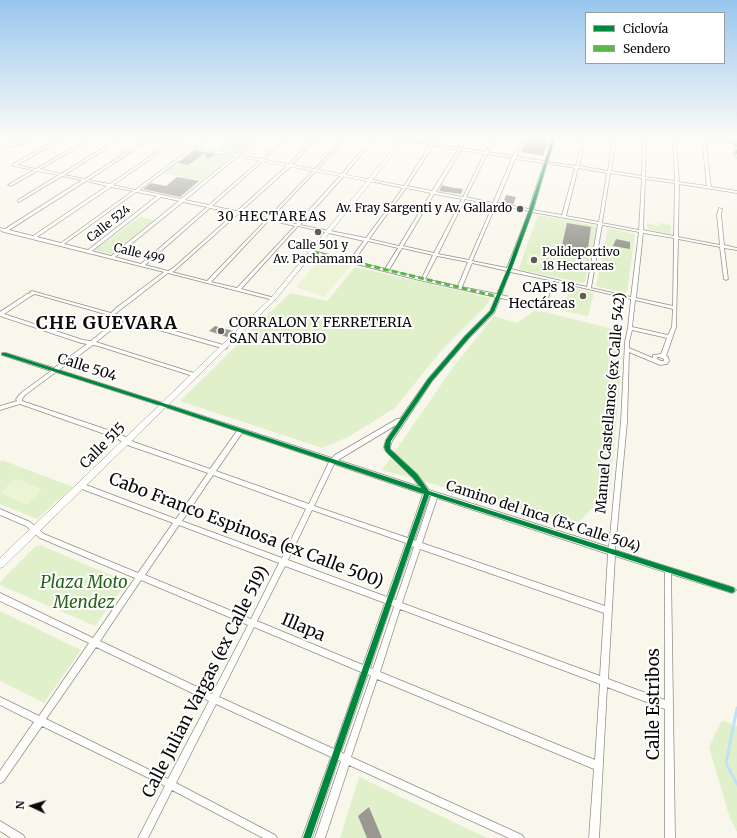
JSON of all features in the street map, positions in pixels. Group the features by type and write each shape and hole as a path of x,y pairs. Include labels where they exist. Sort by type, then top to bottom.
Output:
{"street":[{"path":"10,185 25,176"},
{"path":"19,201 59,176"},
{"path":"65,176 470,263 509,270 675,308"},
{"path":"5,231 93,176"},
{"path":"34,238 124,176"},
{"path":"61,245 155,176"},
{"path":"113,257 212,176"},
{"path":"142,265 244,176"},
{"path":"113,314 166,273 171,272 277,176"},
{"path":"208,282 311,176"},
{"path":"239,289 342,176"},
{"path":"343,176 405,186 737,249"},
{"name":"Calle 515","path":"0,564 273,299 375,176"},
{"path":"351,262 411,176"},
{"path":"386,271 444,176"},
{"path":"423,280 475,176"},
{"path":"459,288 507,176"},
{"path":"307,838 427,492 415,476 387,447 388,440 430,380 467,337 492,312 531,210 541,176"},
{"path":"564,216 575,176"},
{"path":"590,288 607,176"},
{"path":"633,176 737,192"},
{"path":"628,349 660,363 666,363 667,360 663,356 674,326 675,308 677,176"},
{"path":"707,176 708,188"},
{"name":"Manuel Castellanos (ex Calle 542)","path":"594,838 612,551 624,422 628,349 644,178"},
{"name":"Calle 524","path":"89,252 160,196"},
{"path":"720,209 719,215 726,279"},
{"name":"Calle 499","path":"0,230 113,257 273,299"},
{"path":"313,252 423,280 533,304 544,304 551,280"},
{"path":"0,314 34,292 225,346"},
{"path":"0,314 83,342 92,343 195,376"},
{"path":"19,401 23,394 92,343 124,317"},
{"path":"630,328 669,339"},
{"name":"Calle 504","path":"4,354 164,405"},
{"path":"0,408 19,401 310,507 608,611"},
{"name":"Camino del Inca (Ex Calle 504)","path":"164,405 435,495 732,590"},
{"name":"Calle Julian Vargas (ex Calle 519)","path":"143,838 284,562 333,461 337,457 402,420"},
{"path":"0,779 240,431"},
{"name":"Cabo Franco Espinosa (ex Calle 500)","path":"81,486 669,706"},
{"path":"320,838 435,495"},
{"name":"Illapa","path":"0,512 28,524 42,536 598,766"},
{"name":"Calle Estribos","path":"668,570 670,838"},
{"path":"0,597 214,699 519,838"},
{"path":"0,701 171,785 272,838"},
{"path":"0,826 20,838"}],"green space":[{"path":"177,176 206,176 200,181"},
{"path":"538,215 597,227 585,282 582,283 521,270 519,268"},
{"path":"140,217 154,220 111,254 95,250"},
{"path":"647,223 659,226 659,223 671,225 671,234 647,229"},
{"path":"608,229 635,234 627,292 624,293 596,285"},
{"name":"Polideportivo 18 Hectareas","path":"529,253 542,256 539,267 526,264"},
{"path":"321,258 350,266 324,297 296,287"},
{"path":"355,267 491,298 484,308 441,351 395,408 350,436 322,448 180,401 290,293 327,301"},
{"path":"570,287 594,293 588,316 564,311"},
{"path":"534,311 545,312 621,331 620,380 610,490 577,524 382,470 454,366 494,316 517,323"},
{"path":"2,460 73,487 37,519 0,504 0,462"},
{"path":"15,478 42,489 27,505 0,493"},
{"name":"Plaza Moto Mendez","path":"40,545 127,582 95,626 0,585 6,576 35,547"},
{"path":"0,611 81,650 44,703 0,681"},
{"path":"722,720 737,726 737,832 729,815 709,747"},
{"path":"359,777 487,838 340,838"}],"building":[{"path":"177,177 199,181 180,197 143,189 151,183 166,186"},
{"path":"442,185 463,189 461,194 439,191"},
{"path":"506,195 516,197 513,205 503,203"},
{"path":"567,223 591,227 587,255 561,250"},
{"path":"616,239 630,242 630,249 613,246"},
{"name":"CORRALON Y FERRETERIA SAN ANTOBIO","path":"215,326 233,331 227,337 209,331"},
{"path":"369,807 382,838 367,838 358,816"}],"waterway":[{"path":"737,708 726,763 737,784"}],"marked path":[{"path":"313,252 499,297"}],"cycle path":[{"path":"307,838 427,492 415,476 388,450 387,447 389,440 430,380 467,337 492,312 531,210 542,176"},
{"path":"4,354 164,405 435,495 732,590"}],"place":[{"name":"Av. Fray Sargenti y Av. Gallardo","path":"520,209"},
{"name":"Calle 501 y Av. Pachamama","path":"318,232"},
{"name":"Polideportivo 18 Hectareas","path":"534,260"},
{"name":"CAPs 18 Hectáreas","path":"583,296"},
{"name":"CORRALON Y FERRETERIA SAN ANTOBIO","path":"221,331"}],"district":[{"name":"30 HECTAREAS","path":"272,217"},
{"name":"CHE GUEVARA","path":"107,324"}]}
